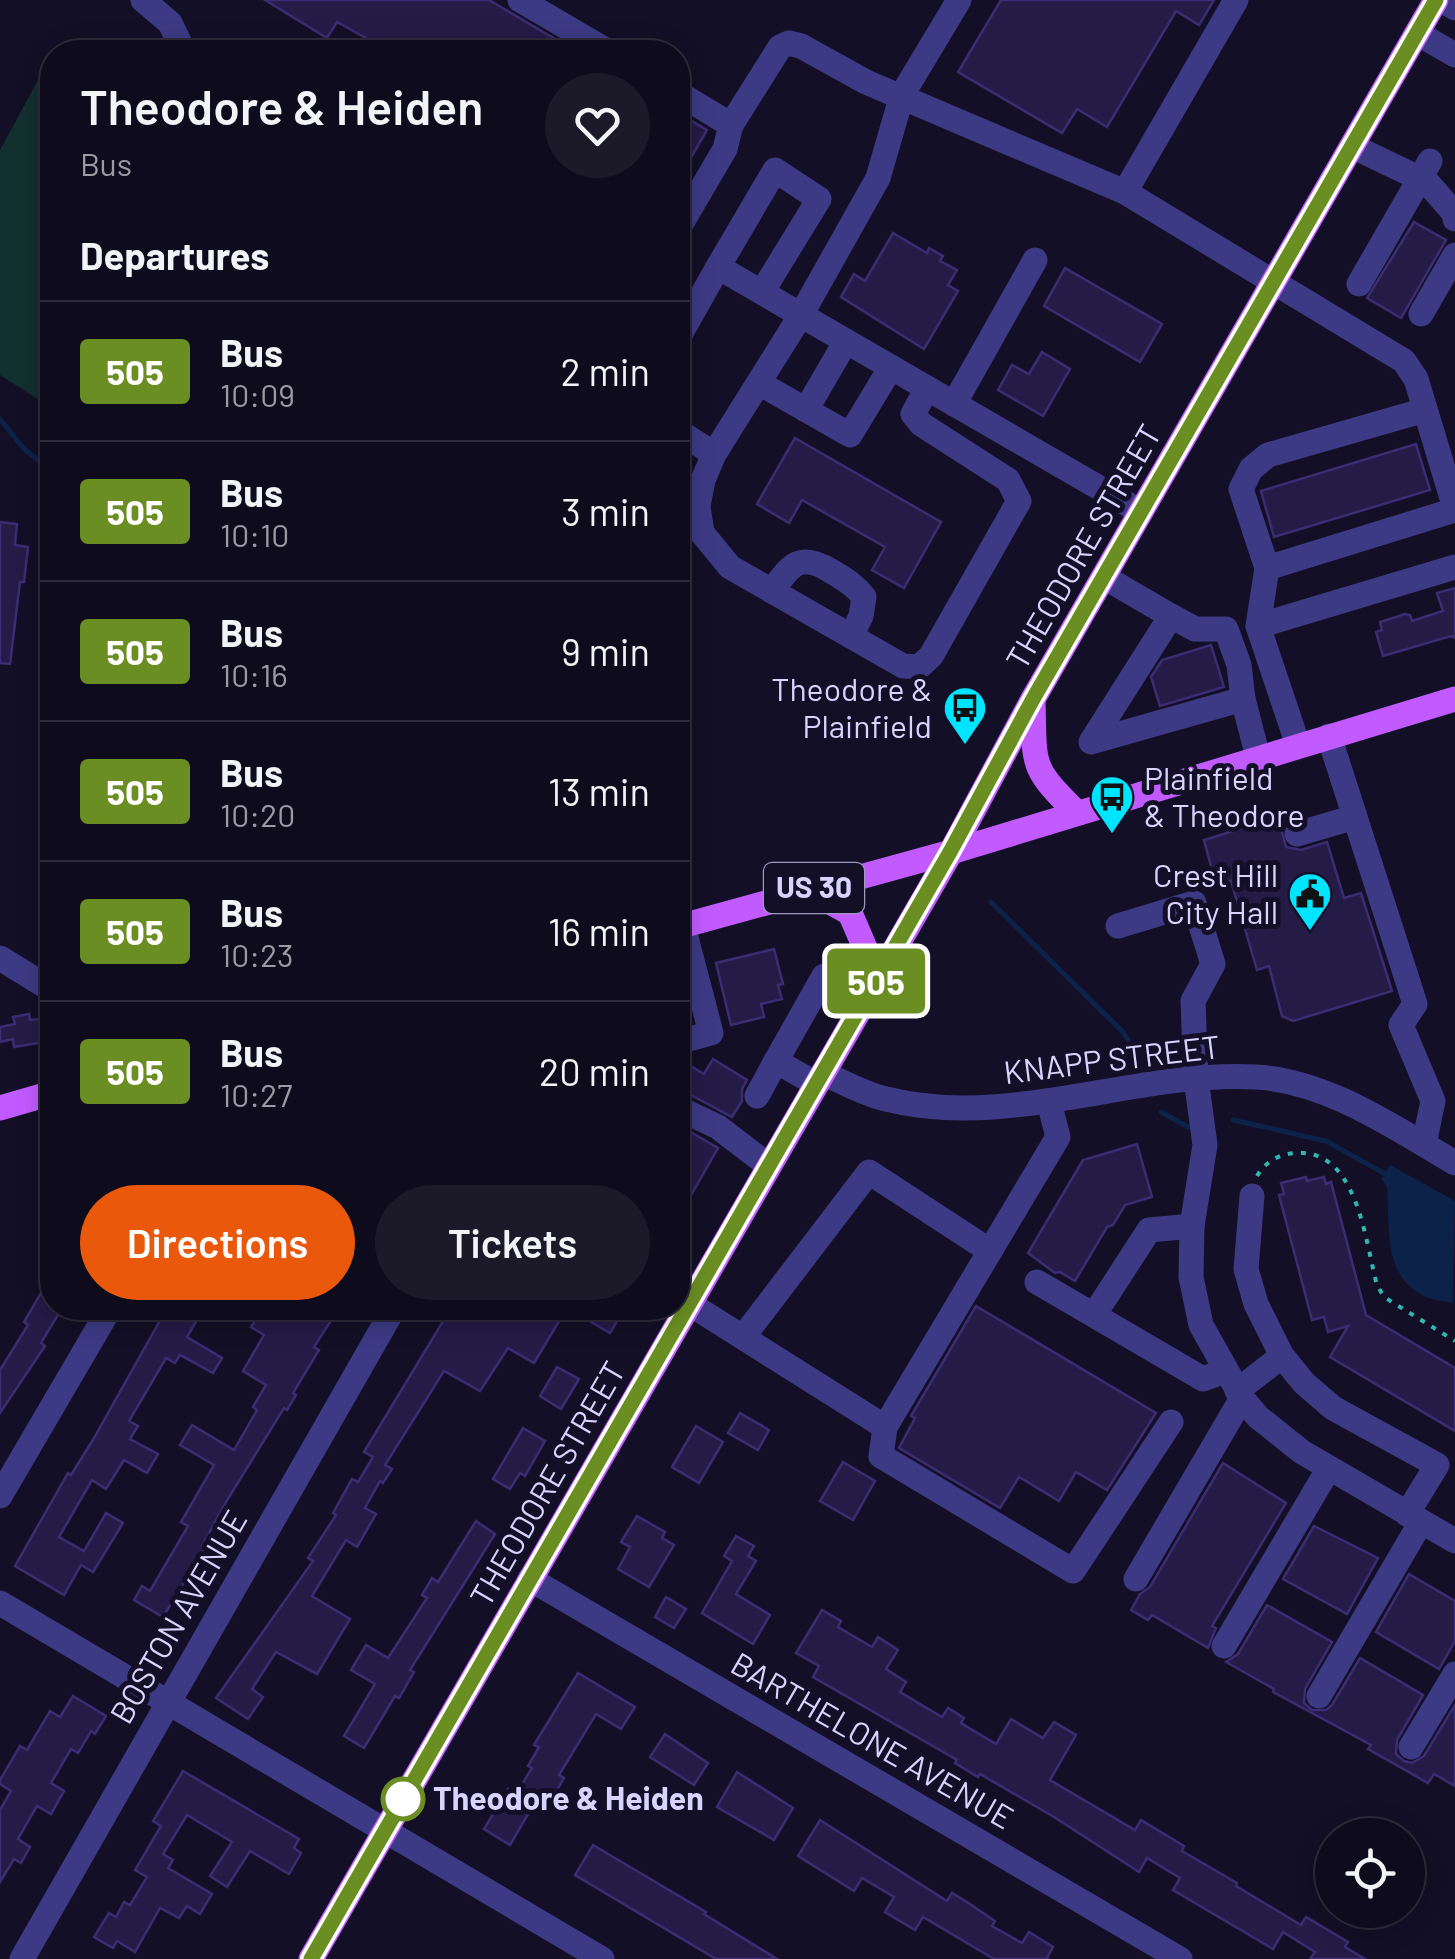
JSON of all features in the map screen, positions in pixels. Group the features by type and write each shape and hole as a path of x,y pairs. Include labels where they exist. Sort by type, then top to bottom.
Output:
{"main road":[{"name":"THEODORE STREET","path":"690,1304 950,852 1033,699 1439,0"},
{"name":"US 30","path":"690,923 950,852 1455,698"},
{"path":"1033,699 1035,762 1046,783 1076,812"},
{"path":"808,890 850,913 878,978"},
{"path":"0,1108 40,1096"},
{"name":"THEODORE STREET","path":"311,1959 681,1320"}],"street":[{"path":"143,0 170,23 178,40"},
{"path":"927,388 914,414 921,424 1008,480 1019,501 931,656 919,667 903,666 730,567 702,534 698,506 702,480 714,454 801,315 878,178 902,95 959,0"},
{"path":"1124,192 1236,0"},
{"path":"1439,0 1455,8"},
{"path":"526,2 589,40"},
{"path":"1417,33 1455,55"},
{"path":"690,209 725,149 732,125 780,47 789,43 866,82 1124,192 1404,361 1416,379 1455,509 1267,568"},
{"path":"690,100 732,125"},
{"path":"1352,146 1424,170 1455,219"},
{"path":"690,317 776,170 820,199 762,292"},
{"path":"1359,284 1424,170"},
{"path":"1421,314 1455,255"},
{"path":"954,404 1036,260"},
{"path":"718,267 1141,512"},
{"path":"806,410 846,341"},
{"path":"759,383 850,435 890,367"},
{"path":"1298,745 1258,626 1267,568 1242,489 1251,469 1268,455 1425,410"},
{"path":"690,439 714,454"},
{"path":"690,520 698,506"},
{"path":"772,592 788,569 800,562 814,561 856,586 864,596 861,616 851,636"},
{"path":"1258,626 1455,567"},
{"path":"1104,577 1195,629 1226,629 1239,665 1258,757"},
{"path":"1172,616 1091,742 1243,698"},
{"path":"1329,736 1415,1004 1401,1025 1434,1101 1424,1144"},
{"path":"1296,834 1355,817"},
{"path":"1118,926 1194,904 1213,964 1193,1001 1196,1078 1206,1145 1192,1226 1191,1277 1200,1325 1235,1387 1258,1417 1302,1452 1455,1542"},
{"path":"0,958 40,983"},
{"path":"690,962 710,1033 690,1039"},
{"path":"757,1096 824,976"},
{"name":"KNAPP STREET","path":"776,1061 884,1099 934,1107 1000,1108 1196,1078 1258,1076 1314,1088 1455,1163"},
{"path":"1048,1102 1058,1137 885,1427 882,1456 1074,1571 1171,1422"},
{"path":"690,1114 718,1128 769,1166"},
{"path":"743,1337 869,1172 990,1251"},
{"path":"1252,1190 1246,1269 1256,1304 1282,1356 1332,1408 1446,1470 1414,1518 1319,1696"},
{"path":"1094,1315 1149,1230 1192,1226"},
{"path":"1038,1282 1204,1379 1235,1387"},
{"path":"690,1304 885,1427"},
{"path":"0,1496 103,1320"},
{"name":"BOSTON AVENUE","path":"22,1959 387,1320"},
{"path":"1136,1578 1235,1387 1282,1356"},
{"path":"1224,1646 1329,1468"},
{"name":"BARTHELONE AVENUE","path":"530,1579 1180,1959"},
{"path":"0,1603 602,1959"},
{"path":"1411,1747 1455,1674"}],"path":[{"path":"1252,1190 1265,1164 1296,1153 1312,1154 1335,1167 1352,1189 1377,1286 1384,1296 1455,1340"}],"green space":[{"path":"40,79 40,400 0,375 0,150"}],"water":[{"path":"1390,1165 1455,1201 1453,1303 1422,1295 1409,1286 1394,1262 1387,1187 1382,1179"}],"building":[{"path":"265,0 489,0 557,40 369,40 337,22 327,38"},
{"path":"1001,0 1214,0 1199,25 1176,11 1107,127 1077,109 1062,133 958,72"},
{"path":"690,120 707,130 690,159"},
{"path":"1414,222 1446,240 1401,318 1367,298"},
{"path":"893,233 927,253 929,248 943,256 940,261 957,270 948,285 958,291 924,349 841,297 854,274 865,281"},
{"path":"1065,268 1162,324 1140,362 1044,306"},
{"path":"1042,352 1070,369 1043,416 998,390 1012,365 1029,374"},
{"path":"795,438 941,522 904,588 872,570 885,547 802,500 789,523 757,504"},
{"path":"1416,444 1430,490 1274,537 1261,491"},
{"path":"0,522 17,524 15,545 28,547 10,664 0,663"},
{"path":"1455,588 1455,638 1383,656 1376,632 1382,630 1380,622 1405,614 1412,621 1443,611 1437,593"},
{"path":"1211,645 1224,687 1160,706 1151,677 1162,660"},
{"name":"Crest Hill City Hall","path":"1278,817 1286,847 1301,850 1327,842 1344,898 1361,893 1392,991 1293,1021 1282,1016 1269,966 1257,970 1231,881 1216,885 1204,840"},
{"path":"774,949 783,984 778,985 782,999 761,1004 764,1017 731,1025 716,963"},
{"path":"29,1014 30,1020 40,1019 40,1043 14,1047 13,1039 0,1042 0,1027 15,1024 13,1017"},
{"path":"713,1059 747,1080 742,1101 732,1117 690,1094 690,1066 704,1074"},
{"path":"690,1132 718,1148 690,1197"},
{"path":"1137,1144 1152,1197 1125,1205 1075,1281 1055,1273 1028,1253 1083,1160"},
{"path":"1306,1177 1307,1181 1324,1177 1326,1184 1331,1182 1366,1315 1455,1368 1455,1431 1330,1357 1348,1326 1328,1332 1324,1317 1312,1320 1279,1195 1284,1194 1281,1183"},
{"path":"40,1295 40,1320 55,1320 41,1343 45,1346 0,1413 0,1370 28,1325 24,1322"},
{"path":"976,1306 1156,1413 1107,1490 1076,1472 1059,1501 1019,1477 1000,1508 899,1448 915,1418 911,1416"},
{"path":"160,1320 197,1320 187,1337 222,1358 213,1373 180,1355 175,1363 166,1358 129,1421 138,1426 130,1439 158,1454 147,1473 124,1460 106,1489 92,1480 59,1537 84,1551 106,1513 123,1523 93,1572 81,1565 64,1595 15,1566 68,1473 71,1475"},
{"path":"255,1320 331,1320 314,1347 319,1350 293,1393 296,1395 226,1502 202,1546 205,1548 163,1617 134,1600 142,1586 150,1591 188,1526 181,1522 214,1465 180,1445 192,1425 234,1450 266,1385 243,1371 264,1335 251,1327"},
{"path":"444,1320 560,1320 534,1363 508,1348 480,1391 444,1371 385,1465 392,1469 383,1483 380,1481 365,1508 376,1514 357,1547 346,1540 312,1596 350,1619 317,1674 276,1652 252,1689 263,1697 248,1719 216,1698 313,1561 308,1558 336,1515 333,1513 352,1479 358,1482 373,1457 364,1452"},
{"path":"588,1320 618,1320 610,1333"},
{"path":"557,1367 579,1379 561,1409 540,1396"},
{"path":"740,1413 769,1430 758,1450 728,1433"},
{"path":"696,1426 723,1442 699,1483 672,1467"},
{"path":"523,1428 545,1441 525,1476 520,1473 510,1489 493,1479"},
{"path":"843,1462 875,1481 853,1520 820,1501"},
{"path":"1223,1463 1286,1503 1212,1626 1216,1628 1208,1648 1152,1615 1148,1620 1131,1610 1140,1594 1150,1587"},
{"path":"637,1516 665,1532 662,1538 674,1545 649,1587 618,1569 630,1547 621,1542"},
{"path":"476,1521 495,1534 410,1670 414,1672 399,1698 395,1696 364,1748 344,1736 375,1684 351,1670 366,1645 388,1658 427,1598 422,1595 432,1578 438,1582"},
{"path":"1314,1526 1378,1558 1347,1614 1283,1579"},
{"path":"736,1536 754,1546 748,1556 756,1561 736,1594 770,1615 753,1644 702,1613 732,1561 724,1556"},
{"path":"1409,1574 1455,1601 1455,1641 1439,1669 1376,1632"},
{"path":"666,1597 686,1609 674,1628 655,1617"},
{"path":"1267,1605 1332,1642 1305,1689 1304,1703 1312,1710 1326,1710 1332,1705 1360,1658 1423,1695 1397,1740 1396,1754 1404,1761 1412,1763 1424,1756 1455,1705 1455,1786 1434,1774 1428,1783 1368,1749 1371,1745 1226,1662 1238,1654"},
{"path":"822,1610 841,1621 838,1627 872,1647 878,1637 898,1650 886,1669 906,1682 900,1692 942,1717 948,1708 964,1718 961,1723 996,1744 1011,1719 1043,1738 1054,1722 1076,1735 1050,1780 1135,1830 1141,1820 1184,1846 1182,1851 1237,1883 1236,1886 1301,1925 1306,1917 1315,1922 1315,1928 1324,1928 1348,1942 1345,1947 1365,1959 1310,1959 1315,1952 1283,1932 1273,1949 1173,1890 1180,1878 1147,1858 1139,1872 1054,1817 980,1774 978,1777 955,1763 957,1760 813,1677 819,1666 796,1653"},
{"path":"578,1673 635,1707 621,1729 596,1714 559,1775 564,1778 552,1799 541,1792 510,1845 484,1829 508,1789 516,1794 532,1768 528,1766 539,1747 534,1745"},
{"path":"73,1696 106,1716 78,1753 71,1749 51,1783 64,1791 51,1814 37,1806 18,1839 30,1847 21,1863 14,1859 0,1882 0,1810 11,1791 0,1780 20,1746 27,1750 50,1711 60,1717"},
{"path":"665,1734 708,1763 694,1785 650,1757"},
{"path":"183,1771 299,1839 294,1848 301,1853 289,1874 250,1851 227,1887 210,1876 232,1842 187,1815 163,1854 173,1860 168,1868 212,1894 200,1914 187,1906 179,1918 160,1908 135,1952 117,1941 113,1948 94,1937 109,1913 116,1917 124,1902 130,1905 147,1877 135,1870 161,1826 153,1821"},
{"path":"737,1772 793,1808 774,1840 717,1807"},
{"path":"820,1820 947,1901 952,1893 967,1902 995,1921 992,1926 1022,1943 1029,1932 1053,1947 1049,1959 994,1959 923,1917 915,1930 885,1912 894,1897 862,1878 854,1891 798,1856"},
{"path":"593,1845 777,1959 716,1959 575,1875"}],"waterway":[{"path":"0,419 24,449 40,462"},
{"path":"991,902 1123,1032 1135,1051"},
{"path":"1161,1112 1188,1127"},
{"path":"1233,1120 1326,1141 1389,1176"}],"bus line":[{"name":"505","path":"690,1302 1436,0"},
{"name":"505","path":"311,1959 680,1320"}],"place":[{"name":"Theodore & Plainfield","path":"965,746"},
{"name":"Plainfield & Theodore","path":"1112,835"},
{"name":"Crest Hill City Hall","path":"1310,932"},
{"name":"Theodore & Heiden","path":"403,1799"}]}
